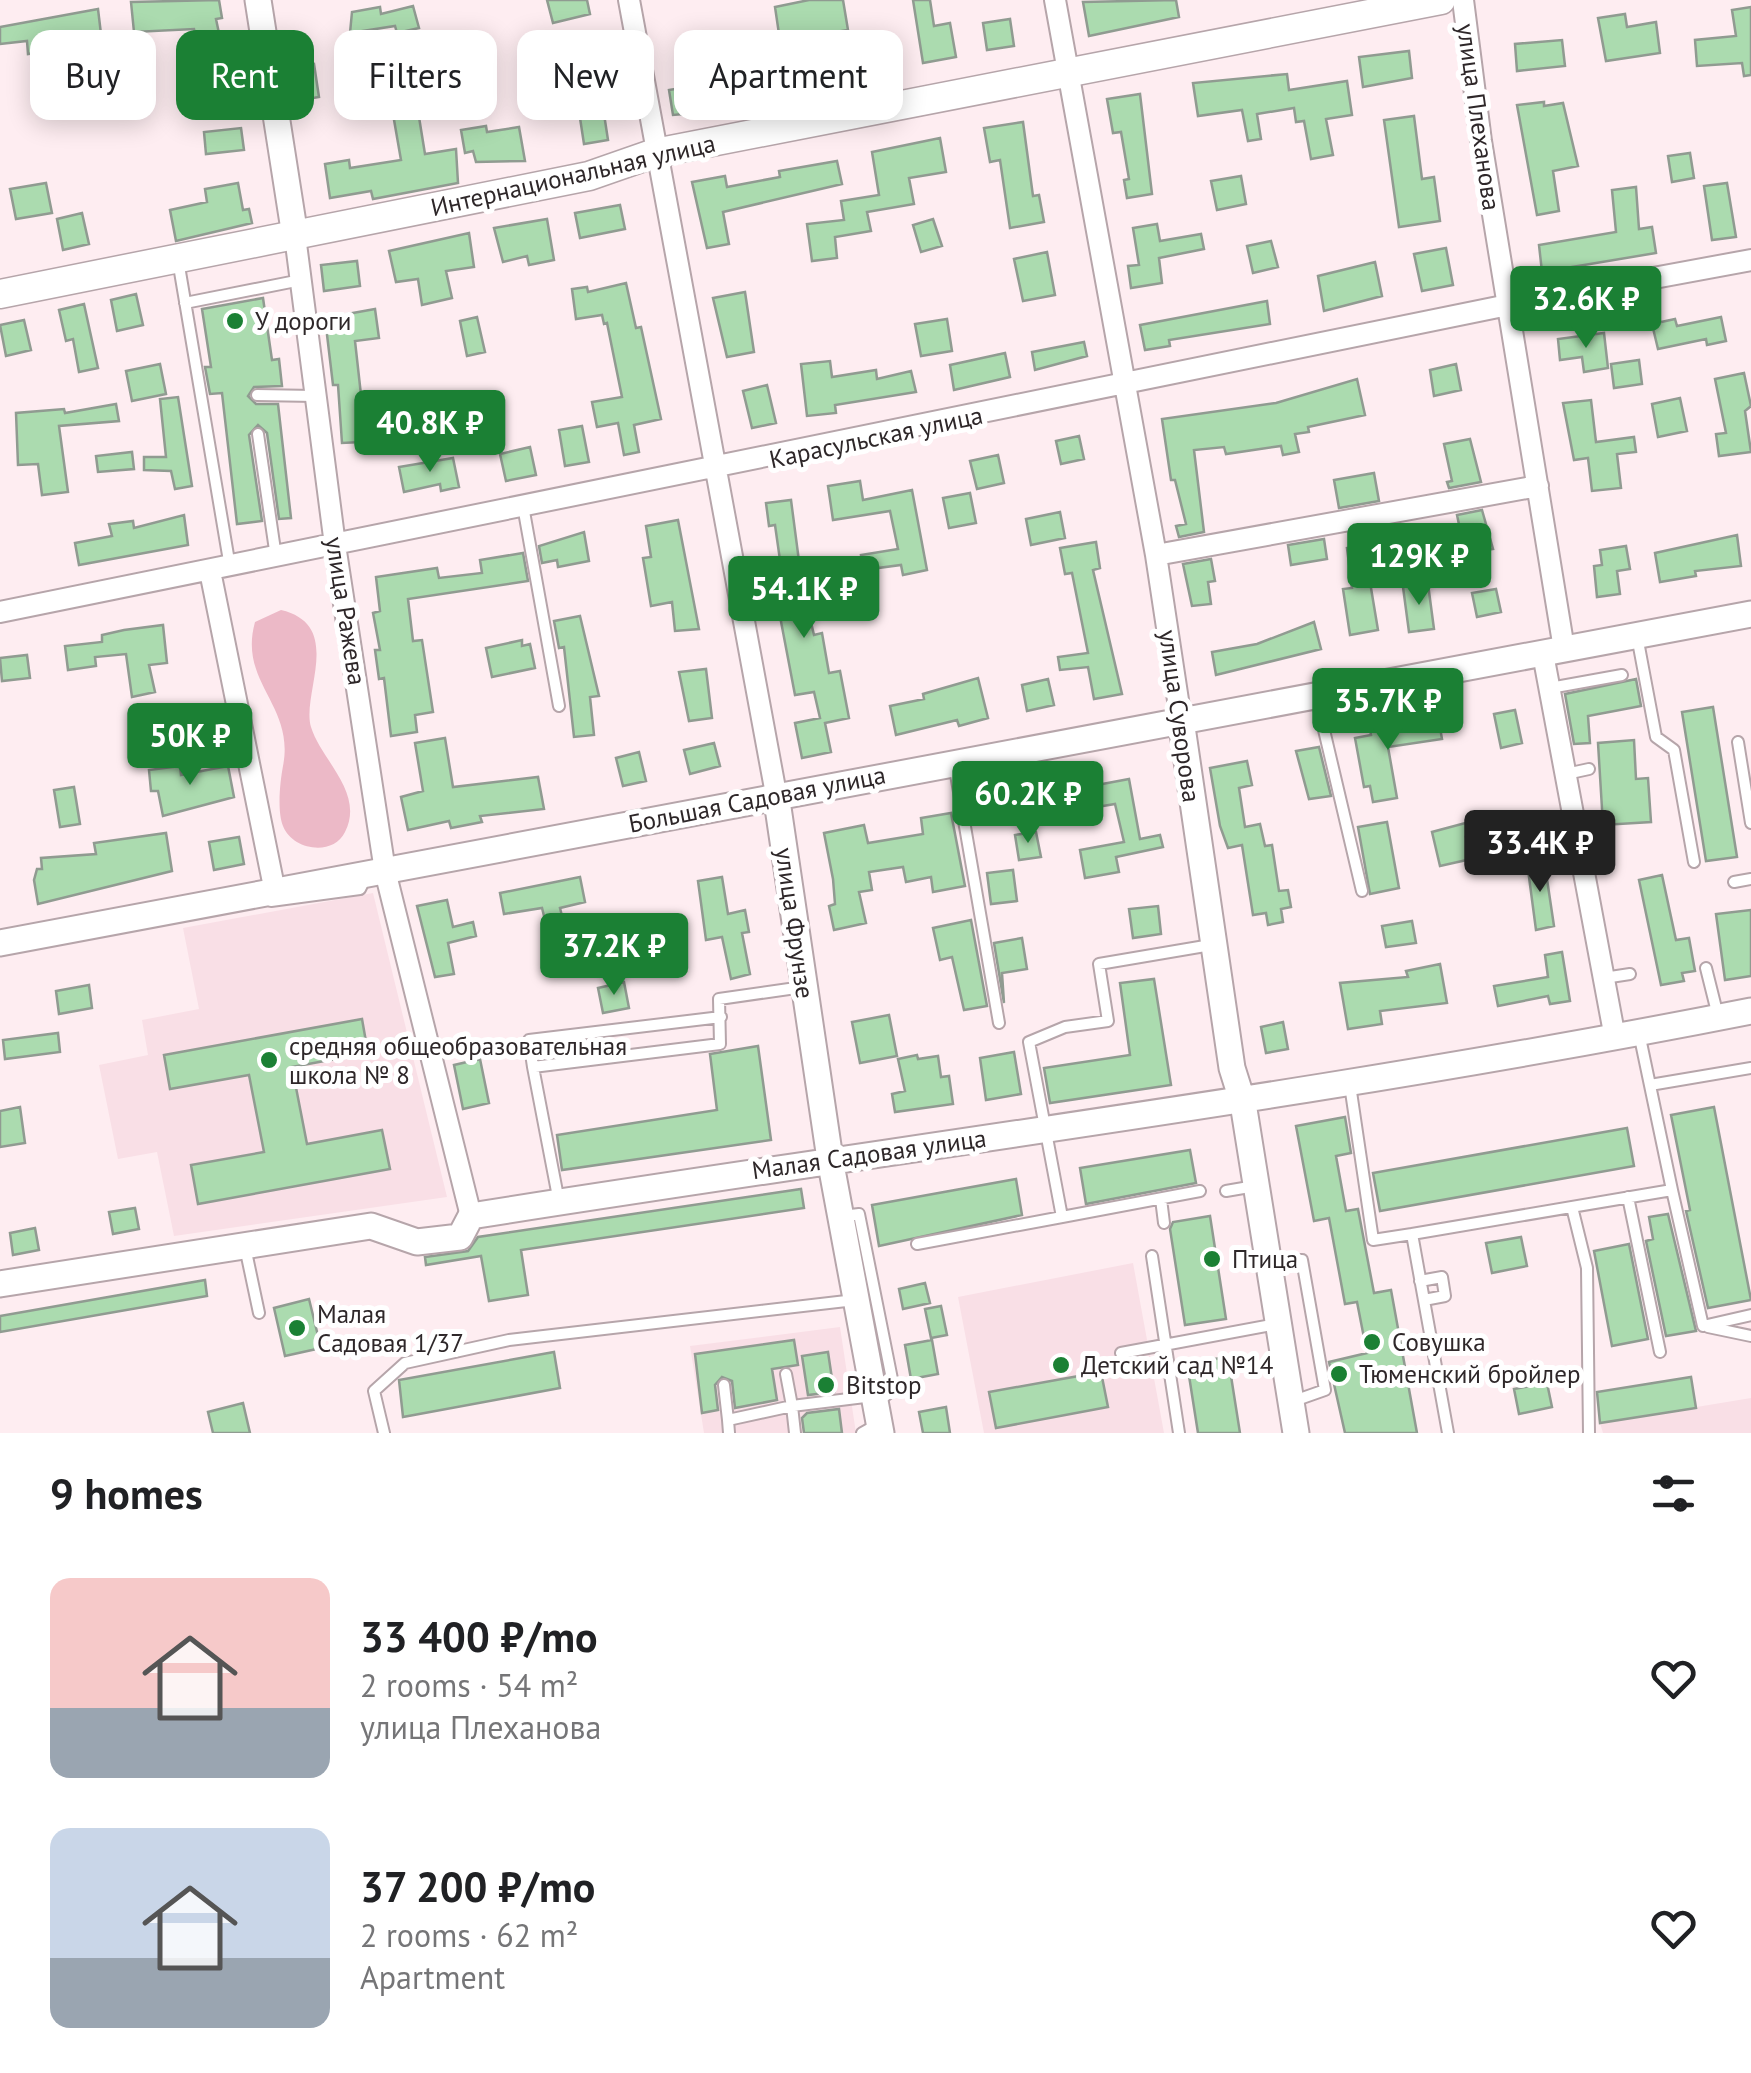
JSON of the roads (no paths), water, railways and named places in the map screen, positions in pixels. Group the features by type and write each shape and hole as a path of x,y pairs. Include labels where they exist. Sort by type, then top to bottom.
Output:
{"main road":[{"name":"Интернациональная улица","path":"0,294 590,176 655,153 1441,0"}],"street":[{"name":"улица Ражева","path":"258,0 301,280 376,872 470,1216"},
{"name":"улица Фрунзе","path":"629,0 776,794 830,1159 841,1216 856,1248 856,1300 874,1418"},
{"name":"улица Суворова","path":"1055,0 1156,555 1217,932 1232,1068 1242,1103 1296,1433"},
{"name":"улица Плеханова","path":"1463,0 1538,486 1553,652 1549,688 1604,978 1627,1036"},
{"name":"Карасульская улица","path":"0,612 1124,386 1508,304 1751,260"},
{"path":"1156,555 1538,486"},
{"path":"220,569 269,893"},
{"name":"Большая Садовая улица","path":"0,943 776,794 1751,614"},
{"name":"Малая Садовая улица","path":"0,1284 371,1226 417,1242 460,1236 470,1216 830,1159 1242,1103 1751,1011"}],"lane":[{"path":"178,259 220,569"},
{"path":"185,303 301,280"},
{"path":"257,395 316,396"},
{"path":"258,434 276,558"},
{"path":"523,506 559,706"},
{"path":"1637,636 1656,737 1674,750 1694,862"},
{"path":"1549,688 1622,676"},
{"path":"1315,695 1362,891"},
{"path":"1738,742 1751,823"},
{"path":"954,762 999,1023"},
{"path":"1565,774 1589,769"},
{"path":"1734,882 1751,880"},
{"path":"1062,1216 1029,1042 1065,1027 1108,1021 1099,964 1217,932"},
{"path":"1706,968 1718,1018"},
{"path":"1604,978 1630,974"},
{"path":"533,1067 720,1044 720,1000 804,987"},
{"path":"559,1202 529,1040 720,1017"},
{"path":"1627,1036 1650,1085 1704,1326"},
{"path":"1650,1085 1751,1068"},
{"path":"1350,1085 1373,1240 1672,1190"},
{"path":"1226,1191 1256,1186"},
{"path":"918,1244 1200,1192"},
{"path":"1628,1198 1660,1352"},
{"path":"1161,1199 1164,1223"},
{"path":"1572,1207 1587,1268 1589,1433"},
{"path":"1412,1234 1448,1433"},
{"path":"244,1246 259,1312"},
{"path":"728,1420 792,1406 874,1418 894,1389 856,1248"},
{"path":"1152,1256 1180,1433"},
{"path":"1268,1260 1302,1260 1325,1390 1291,1402"},
{"path":"1420,1280 1442,1277 1445,1296 1424,1300"},
{"path":"384,1433 374,1391 405,1362 509,1340 856,1300"},
{"path":"1704,1326 1751,1315"},
{"path":"1121,1353 1164,1342 1278,1324"},
{"path":"1704,1326 1751,1336"},
{"path":"786,1374 795,1433"},
{"path":"724,1385 729,1433"}],"place":[{"name":"У дороги","path":"235,321"},
{"name":"средняя общеобразовательная школа № 8","path":"269,1060"},
{"name":"Птица","path":"1212,1259"},
{"name":"Малая Садовая 1/37","path":"297,1328"},
{"name":"Совушка","path":"1372,1342"},
{"name":"Детский сад №14","path":"1061,1365"},
{"name":"Тюменский бройлер","path":"1339,1374"},
{"name":"Bitstop","path":"826,1385"}]}
